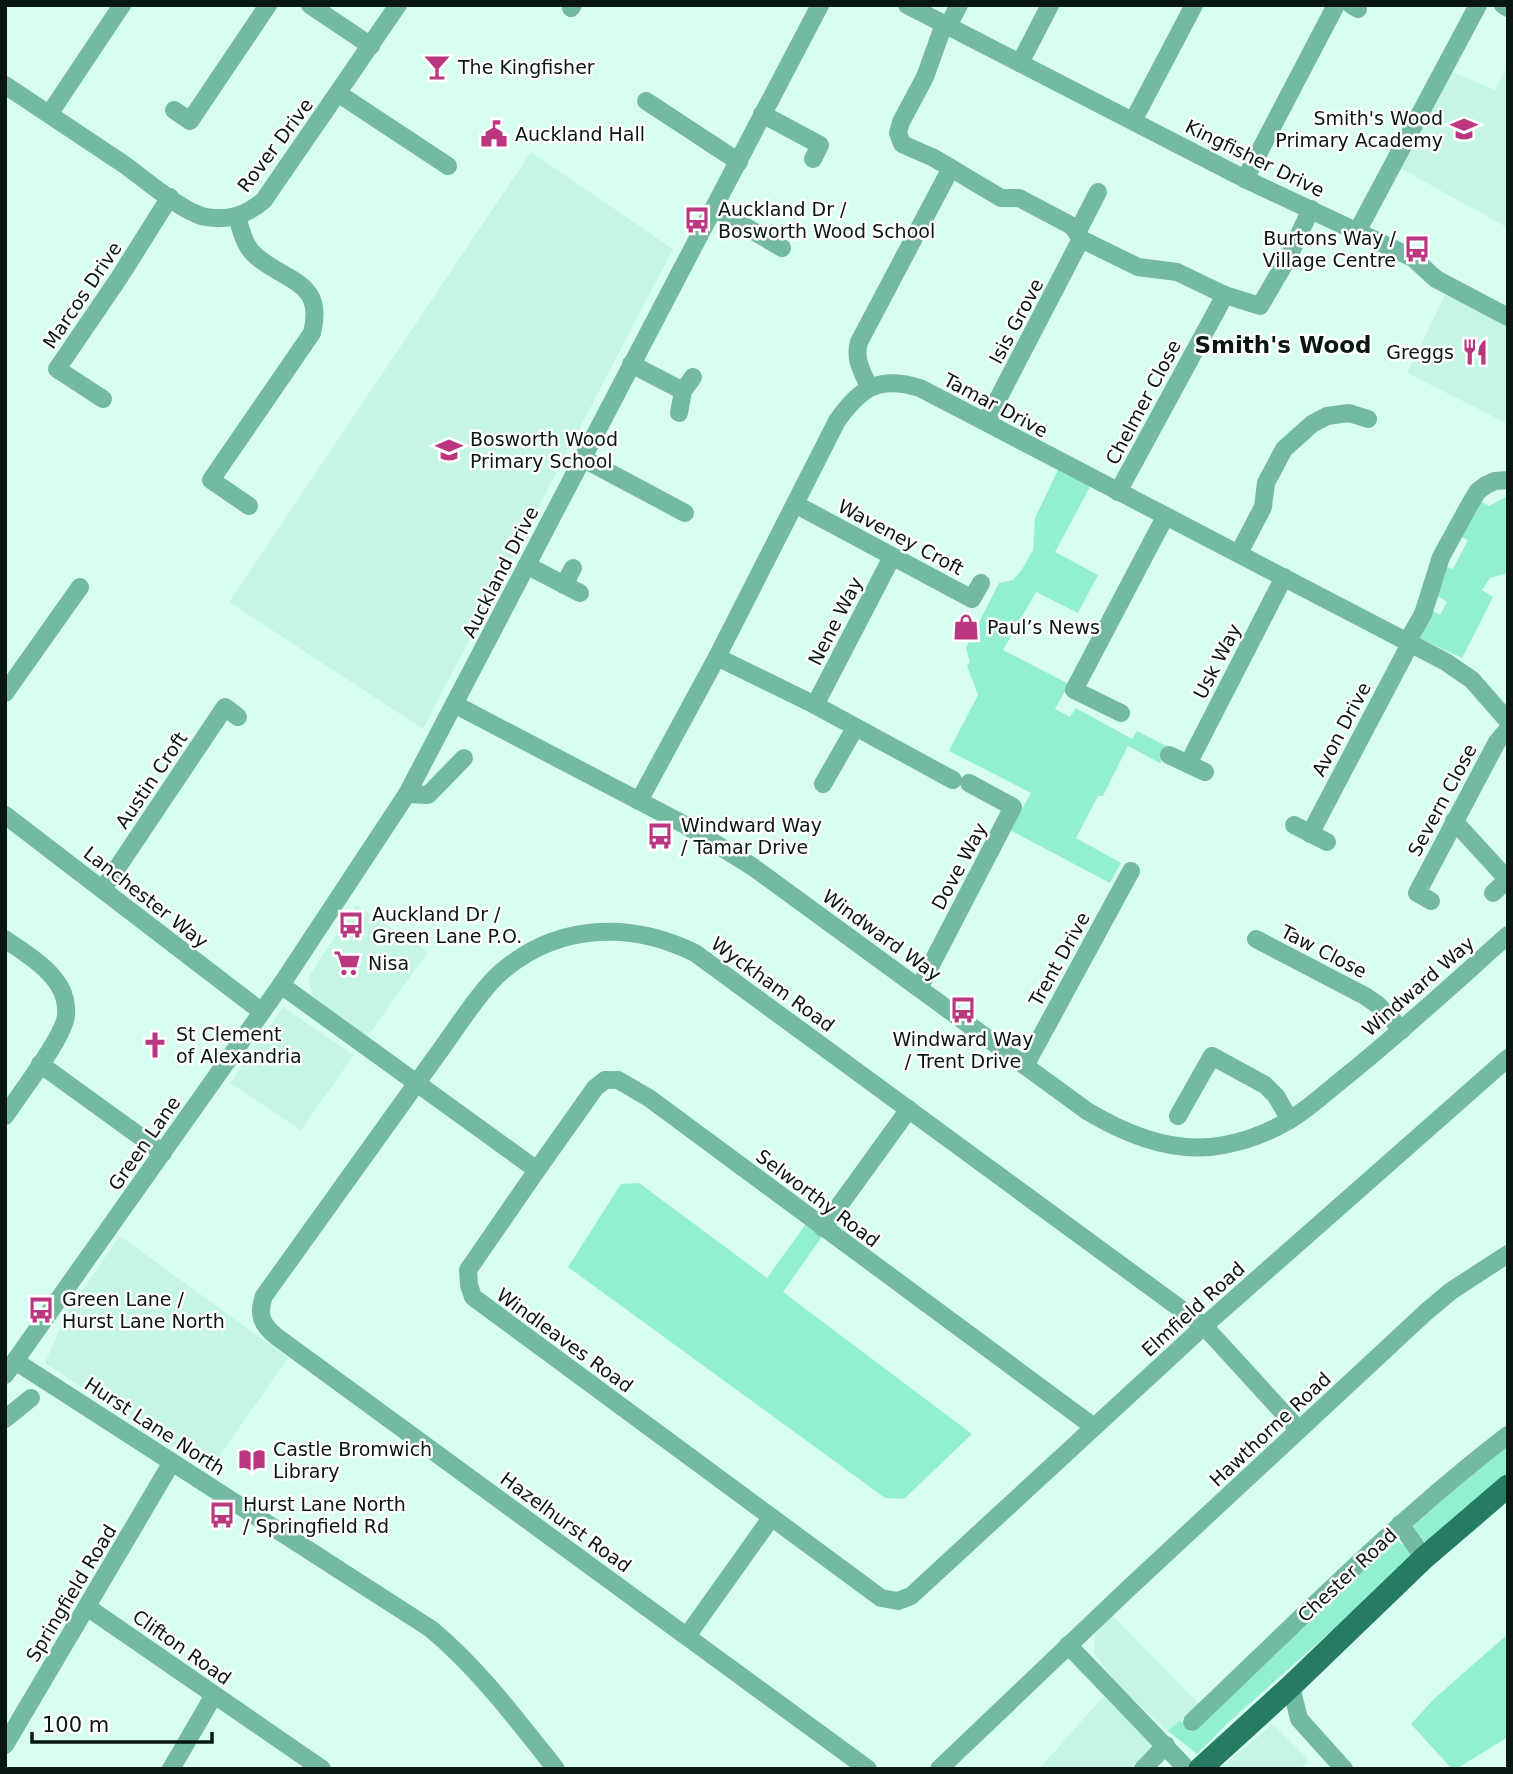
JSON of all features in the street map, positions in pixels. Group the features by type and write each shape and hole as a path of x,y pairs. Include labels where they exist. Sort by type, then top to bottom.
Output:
{"main road":[{"name":"Chester Road","path":"1200,1769 1424,1558 1508,1486"}],"street":[{"path":"50,113 122,5"},
{"path":"174,110 190,121 268,5"},
{"path":"310,5 371,46"},
{"name":"Rover Drive","path":"8,92 50,113 170,197 202,216 223,219 237,216 250,212 264,200 398,5"},
{"name":"Auckland Drive","path":"454,704 820,5"},
{"name":"Kingfisher Drive","path":"908,5 1245,179 1413,258 1436,279 1508,317"},
{"path":"959,5 946,25 925,77 901,122 898,133 902,145 934,158 1001,198 1019,198 1072,226 1079,236 1138,267 1177,272 1225,295 1260,306 1286,262 1311,209"},
{"path":"1020,63 1050,5"},
{"path":"1133,121 1194,5"},
{"path":"1245,179 1336,5"},
{"path":"1358,230 1368,206 1478,5"},
{"path":"1503,5 1508,8"},
{"path":"339,94 448,166"},
{"path":"646,101 739,162"},
{"path":"762,114 820,145 813,159"},
{"path":"639,801 717,657 837,421 852,400 869,387 856,352 859,342 951,168"},
{"name":"Isis Grove","path":"986,422 1079,236 1098,192"},
{"name":"Marcos Drive","path":"103,399 57,369 116,284 170,197"},
{"path":"713,208 782,248"},
{"path":"237,216 245,241 255,255 307,290 315,302 317,315 312,333 211,480 249,506"},
{"name":"Chelmer Close","path":"1118,492 1225,295"},
{"path":"631,365 688,384 679,414"},
{"name":"Tamar Drive","path":"869,387 891,381 912,386 1284,577 1446,662 1472,680 1508,721"},
{"path":"1239,554 1263,507 1266,483 1284,449 1312,424 1327,416 1349,413 1368,419"},
{"path":"582,458 685,513"},
{"name":"Avon Drive","path":"1327,842 1302,829 1409,643 1423,614 1441,557 1469,504 1486,485 1494,481 1508,480"},
{"name":"Waveney Croft","path":"795,504 972,599 981,583"},
{"path":"1121,713 1074,690 1165,517"},
{"name":"Nene Way","path":"815,705 892,557"},
{"path":"528,566 580,593"},
{"path":"564,584 573,568"},
{"name":"Usk Way","path":"1188,764 1284,577"},
{"path":"5,693 80,587"},
{"path":"717,657 855,727 823,784"},
{"name":"Green Lane","path":"10,1368 281,985 407,794 454,704"},
{"name":"Windward Way","path":"454,704 687,826 753,867 1087,1111 1114,1127 1165,1144 1190,1147 1222,1146 1261,1134 1290,1120 1402,1030 1508,935"},
{"name":"Austin Croft","path":"103,889 225,707 238,717"},
{"name":"Dove Way","path":"855,727 1013,807 919,988"},
{"name":"Severn Close","path":"1424,897 1454,821 1496,742 1508,729"},
{"path":"1169,755 1205,772"},
{"path":"407,794 428,795 464,758"},
{"name":"Lanchester Way","path":"5,815 262,1012"},
{"path":"1454,821 1508,880 1493,893"},
{"name":"Trent Drive","path":"1025,1066 1131,872"},
{"name":"Wyckham Road","path":"264,1296 480,996 505,968 543,946 563,939 601,931 620,931 660,937 695,953 909,1109 1204,1326 1299,1430"},
{"path":"5,939 47,970 59,984 66,1016 61,1033 5,1116"},
{"name":"Taw Close","path":"1256,939 1365,996 1378,1005 1402,1030"},
{"path":"281,985 537,1170"},
{"path":"1178,1116 1212,1056 1265,1085 1276,1096 1290,1120"},
{"name":"Elmfield Road","path":"911,1597 1204,1326 1508,1058"},
{"path":"40,1064 163,1153"},
{"name":"Selworthy Road","path":"537,1170 595,1088 605,1080 618,1080 649,1098 1094,1427"},
{"path":"823,1228 909,1109"},
{"name":"Windleaves Road","path":"537,1170 468,1270 473,1297 881,1598 898,1601 911,1597"},
{"name":"Hawthorne Road","path":"1068,1645 1451,1291 1508,1254"},
{"name":"Hazelhurst Road","path":"264,1296 260,1313 268,1329 868,1769"},
{"name":"Hurst Lane North","path":"10,1368 172,1462 431,1629 450,1644 496,1694 550,1766"},
{"path":"8,1409 31,1398"},
{"name":"Chester Road","path":"1192,1722 1400,1524 1508,1435"},
{"name":"Springfield Road","path":"5,1745 172,1462"},
{"path":"687,1636 771,1518"},
{"path":"1400,1524 1424,1558"},
{"name":"Clifton Road","path":"87,1607 322,1769"},
{"path":"939,1769 1068,1645 1186,1769"},
{"path":"1291,1686 1299,1719 1344,1769"},
{"path":"172,1769 214,1695"},
{"path":"1143,1769 1166,1745"}],"shaded area":[{"name":"Smith's Wood Primary Academy","path":"1508,67 1508,228 1400,168 1450,71 1495,90"},
{"name":"Bosworth Wood Primary School","path":"531,152 673,249 423,729 229,602"},
{"path":"1446,293 1508,325 1508,424 1407,373"},
{"path":"356,905 428,952 367,1037 314,999 308,978"},
{"path":"283,1007 354,1055 301,1130 230,1083"},
{"path":"120,1236 288,1358 209,1471 45,1363 67,1312"},
{"path":"1112,1615 1199,1704 1168,1731 1117,1684 1094,1653 1095,1634"},
{"path":"1104,1696 1149,1737 1154,1745 1130,1769 1039,1769"},
{"path":"1273,1724 1309,1760 1301,1769 1219,1769"}],"green space":[{"path":"1058,470 1091,485 1055,552 1098,575 1078,613 1036,592 1003,650 1069,684 1055,709 1070,717 1076,708 1132,739 1137,731 1168,747 1160,763 1128,746 1103,796 1098,796 1076,838 1121,863 1110,883 1010,830 1031,793 949,751 978,695 967,666 970,662 966,648 999,583 1013,580 1033,550 1035,518"},
{"path":"1508,496 1508,573 1490,578 1482,590 1493,597 1462,658 1419,638 1431,610 1440,615 1447,602 1438,596 1445,566 1453,569 1468,540 1460,536 1478,500 1489,506"},
{"path":"639,1183 767,1278 806,1224 823,1235 783,1292 972,1434 904,1499 885,1498 568,1267 621,1184"},
{"path":"1508,1444 1508,1475 1431,1541 1422,1541 1415,1536 1413,1524"},
{"path":"1395,1540 1410,1549 1413,1558 1228,1723 1197,1754 1168,1731 1180,1720 1191,1732"},
{"path":"1508,1634 1508,1737 1452,1769 1411,1724 1435,1698"}],"place":[{"name":"The Kingfisher","path":"437,67"},
{"name":"Smith's Wood Primary Academy","path":"1464,129"},
{"name":"Auckland Hall","path":"494,134"},
{"name":"Auckland Dr / Bosworth Wood School","path":"697,220"},
{"name":"Burtons Way / Village Centre","path":"1417,249"},
{"name":"Greggs","path":"1475,352"},
{"name":"Bosworth Wood Primary School","path":"449,450"},
{"name":"Paul’s News","path":"966,627"},
{"name":"Windward Way / Tamar Drive","path":"660,836"},
{"name":"Auckland Dr / Green Lane P.O.","path":"351,925"},
{"name":"Nisa","path":"347,963"},
{"name":"Windward Way / Trent Drive","path":"963,1010"},
{"name":"St Clement of Alexandria","path":"155,1045"},
{"name":"Green Lane / Hurst Lane North","path":"41,1310"},
{"name":"Castle Bromwich Library","path":"252,1460"},
{"name":"Hurst Lane North / Springfield Rd","path":"222,1515"}],"district":[{"name":"Smith's Wood","path":"1283,345"}]}
